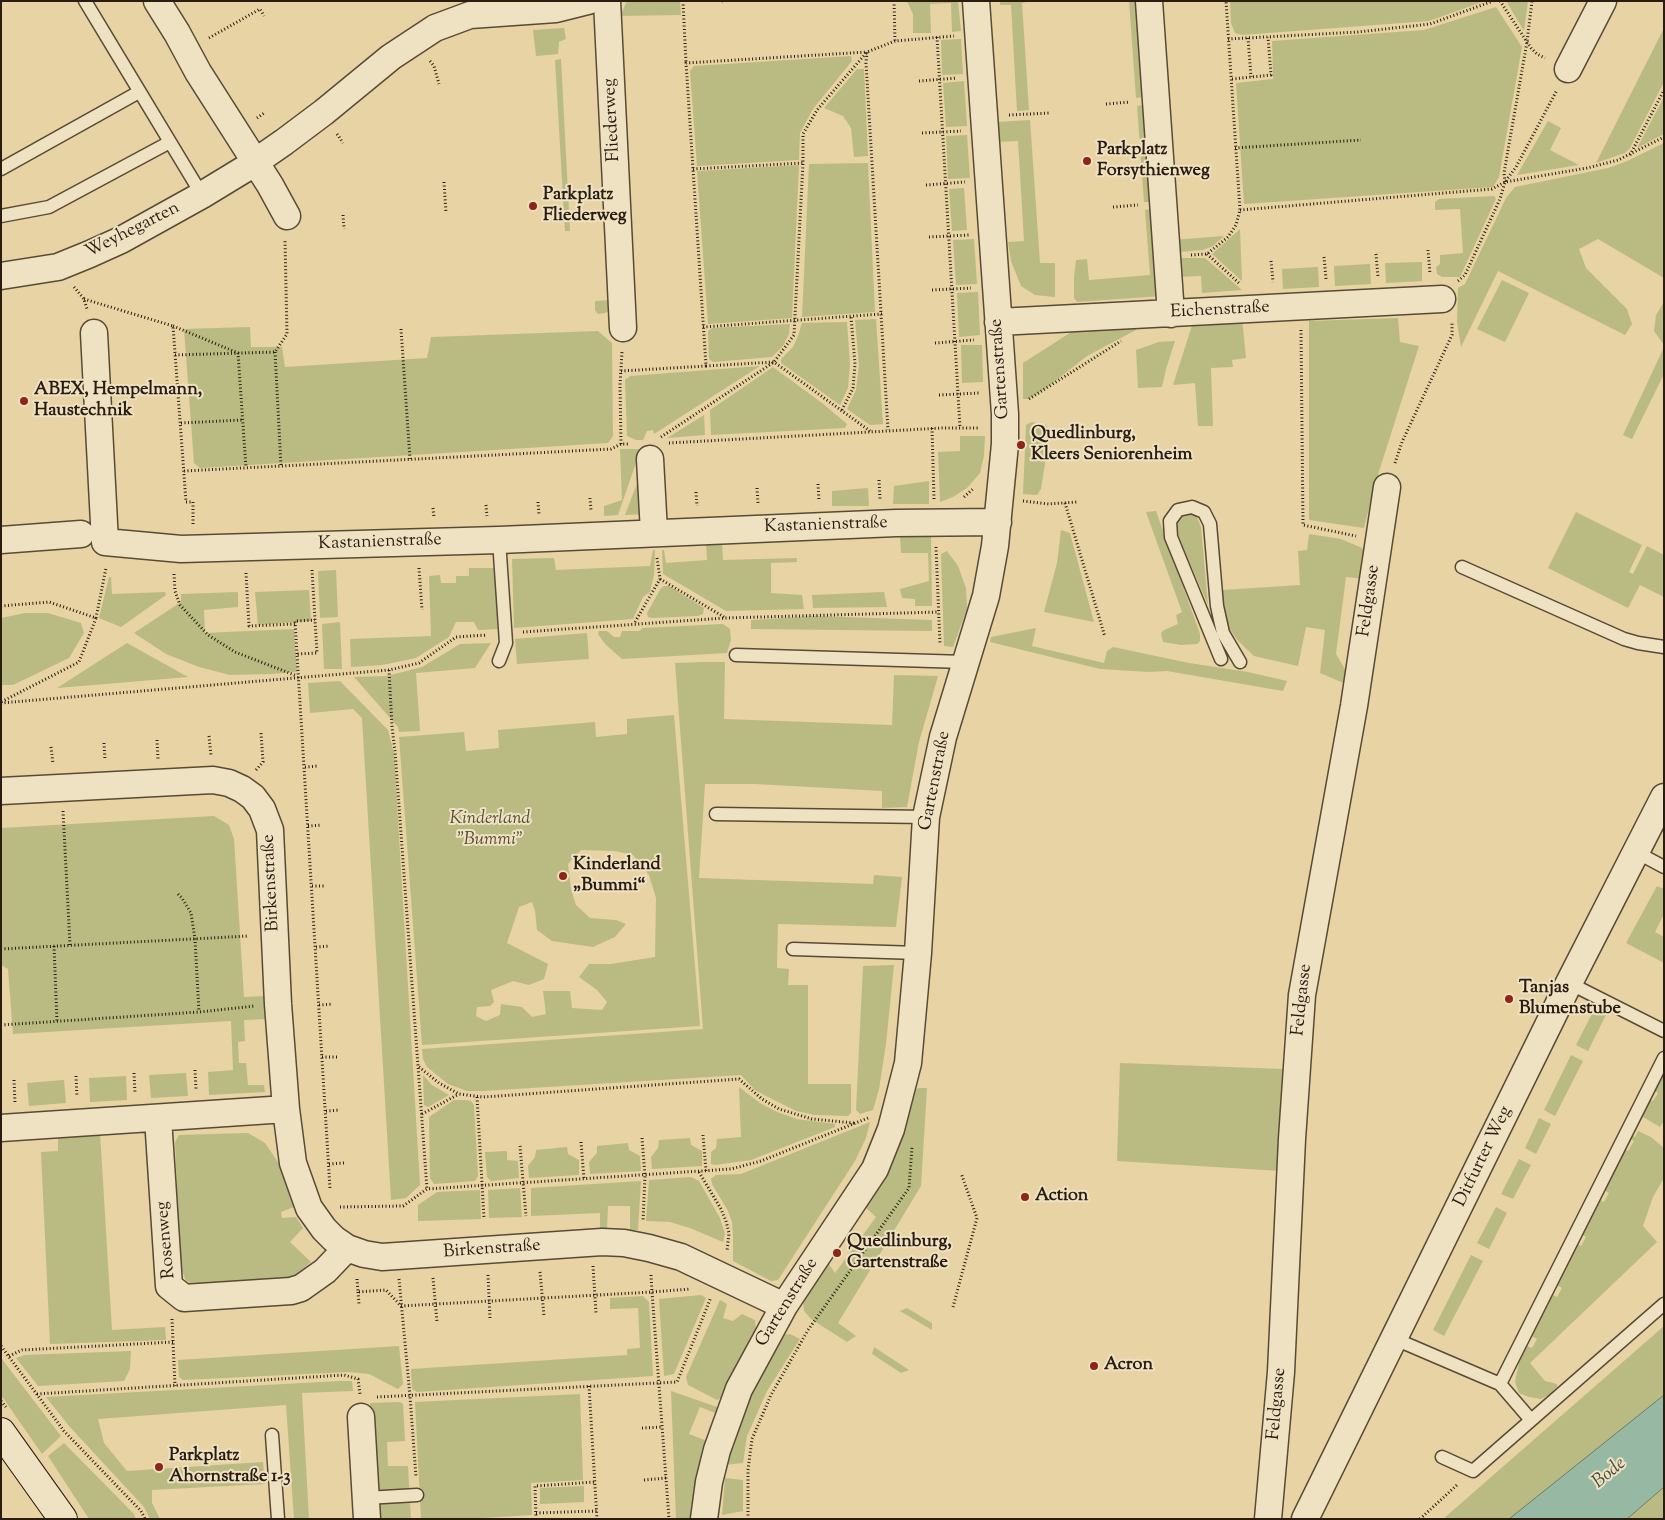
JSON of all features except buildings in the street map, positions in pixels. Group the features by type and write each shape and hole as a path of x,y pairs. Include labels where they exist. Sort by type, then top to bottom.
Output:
{"main road":[{"path":"1,1432 63,1519"}],"street":[{"path":"157,1 198,72 287,216"},
{"name":"Weyhegarten","path":"1,276 58,267 121,240 202,195 255,162 324,112 391,57 468,8 556,10 588,1"},
{"name":"Fliederweg","path":"606,1 623,328"},
{"name":"Gartenstraße","path":"704,1519 709,1482 717,1450 743,1382 784,1306 868,1182 881,1156 908,1063 918,953 926,817 938,758 953,662 986,596 999,510 1005,421 976,1"},
{"path":"1149,1 1171,314"},
{"path":"1568,69 1603,1"},
{"name":"Eichenstraße","path":"998,322 1447,299"},
{"path":"94,333 105,542"},
{"path":"650,446 654,532"},
{"name":"Feldgasse","path":"1268,1519 1281,1372 1292,1130 1302,995 1354,706 1387,487"},
{"name":"Kastanienstraße","path":"105,542 174,548 499,540 654,532 935,522 999,510"},
{"path":"1,540 80,534"},
{"name":"Birkenstraße","path":"1,792 213,780 229,783 242,789 262,809 270,830 278,1004 286,1109 293,1163 309,1208 343,1252 382,1257 591,1243 624,1243 659,1250 681,1257 718,1281 784,1306"},
{"name":"Ditfurter Weg","path":"1305,1519 1569,984 1664,797"},
{"path":"1,1128 286,1109"},
{"name":"Rosenweg","path":"158,1118 169,1286 184,1298 291,1291 310,1284 326,1271 343,1252"},
{"path":"360,1407 366,1508"}],"lane":[{"path":"85,1 202,195"},
{"path":"1,169 140,92"},
{"path":"1,216 49,207 170,142"},
{"path":"1220,659 1171,537 1170,521 1178,510 1192,507 1204,512 1210,524 1216,606 1222,633 1240,662"},
{"path":"499,540 506,643 499,661"},
{"path":"1462,567 1624,639 1664,647"},
{"path":"736,655 953,662"},
{"path":"716,814 926,817"},
{"path":"1636,852 1664,867"},
{"path":"793,949 918,953"},
{"path":"1569,984 1664,1031"},
{"path":"1500,1384 1664,1058"},
{"path":"1442,1457 1473,1471 1664,1304"},
{"path":"1394,1339 1500,1384 1531,1420"},
{"path":"272,1435 278,1519"},
{"path":"366,1508 417,1494"}],"path":[{"path":"683,1 706,366"},
{"path":"894,1 895,41"},
{"path":"1167,256 1207,254 1231,233 1236,225 1240,210 1226,1"},
{"path":"1228,39 1358,32 1430,24 1493,1"},
{"path":"1387,487 1402,442 1452,335 1447,299 1452,285 1460,281 1465,275 1500,199 1505,182 1516,167 1568,69 1537,54 1500,1"},
{"path":"1505,182 1504,173 1527,42 1532,1"},
{"path":"187,51 260,10 264,16"},
{"path":"686,63 867,52 895,41 979,34"},
{"path":"937,37 960,428"},
{"path":"1232,79 1271,75 1268,37"},
{"path":"1248,38 1251,77"},
{"path":"650,446 774,362 794,335 803,134 817,110 867,52"},
{"path":"867,52 866,63 888,430"},
{"path":"919,81 959,78"},
{"path":"1630,156 1664,90"},
{"path":"922,133 962,130"},
{"path":"1240,210 1492,189 1505,182 1587,168 1630,156 1664,137"},
{"path":"1235,148 1361,140"},
{"path":"693,169 803,163"},
{"path":"444,182 446,213"},
{"path":"926,185 966,182"},
{"path":"343,215 344,229"},
{"path":"281,466 275,352 287,334 285,221 287,216"},
{"path":"929,237 972,235"},
{"path":"1428,250 1429,263"},
{"path":"1207,254 1247,289 1248,310"},
{"path":"1376,254 1377,267"},
{"path":"1324,257 1325,270"},
{"path":"1271,260 1272,273"},
{"path":"58,267 84,299 94,333"},
{"path":"932,290 976,287"},
{"path":"84,299 173,326 238,353"},
{"path":"1301,306 1303,525 1378,541"},
{"path":"703,327 882,314"},
{"path":"842,410 853,388 855,364 851,317"},
{"path":"173,326 186,502 193,502 194,529"},
{"path":"621,444 623,328"},
{"path":"401,329 410,459"},
{"path":"184,471 611,449 621,444 650,446 888,430 960,428 1005,421 1128,337"},
{"path":"936,343 980,340"},
{"path":"175,355 275,352"},
{"path":"238,353 246,468"},
{"path":"621,371 774,362 870,432"},
{"path":"939,395 982,393"},
{"path":"181,423 242,420"},
{"path":"932,428 939,612 953,662"},
{"path":"879,480 880,495"},
{"path":"962,498 979,482"},
{"path":"818,484 819,498"},
{"path":"758,488 758,501"},
{"path":"696,492 697,504"},
{"path":"590,498 591,511"},
{"path":"538,502 539,513"},
{"path":"999,510 1077,502"},
{"path":"1065,503 1106,637"},
{"path":"486,505 487,516"},
{"path":"433,508 434,519"},
{"path":"634,623 660,579 654,532"},
{"path":"1,702 78,662 96,618 106,571 105,542"},
{"path":"418,542 422,610"},
{"path":"297,654 317,653 310,545"},
{"path":"244,547 249,626 295,624 295,621 315,620"},
{"path":"174,548 175,591 180,605 199,627 235,652 299,677"},
{"path":"660,579 725,618"},
{"path":"1,606 49,602 96,618"},
{"path":"1,702 389,670 419,663 456,637 725,618 939,612"},
{"path":"295,624 330,1190"},
{"path":"389,670 427,1189"},
{"path":"242,789 263,762 261,733"},
{"path":"305,767 318,766"},
{"path":"62,788 70,946"},
{"path":"308,826 322,825"},
{"path":"312,886 326,886"},
{"path":"178,894 191,913 195,939 199,1012"},
{"path":"1,949 275,935"},
{"path":"54,946 57,1021"},
{"path":"316,947 330,946"},
{"path":"1,1025 199,1012 278,1004"},
{"path":"319,1005 333,1004"},
{"path":"322,1058 337,1057"},
{"path":"418,1067 438,1083 459,1094 477,1097 739,1079 762,1100 788,1112 812,1119 856,1123"},
{"path":"195,1070 195,1076"},
{"path":"134,1073 134,1080"},
{"path":"76,1076 76,1082"},
{"path":"14,1080 14,1086"},
{"path":"422,1114 459,1094"},
{"path":"477,1097 484,1218"},
{"path":"309,1208 404,1206 427,1189 706,1172 738,1167 761,1161 897,1106"},
{"path":"326,1111 340,1110"},
{"path":"703,1135 706,1172"},
{"path":"642,1138 645,1176 643,1221"},
{"path":"581,1142 584,1179"},
{"path":"748,1519 748,1470 752,1439 771,1395 808,1330 909,1188 913,1142"},
{"path":"520,1146 526,1216"},
{"path":"329,1164 344,1163"},
{"path":"37,1394 344,1375 358,1379 360,1407 410,1396 677,1382 718,1281 728,1243 728,1227 721,1209 699,1172"},
{"path":"952,1306 977,1218 960,1174"},
{"path":"591,1243 596,1313"},
{"path":"538,1247 544,1316"},
{"path":"486,1250 490,1319"},
{"path":"343,1252 356,1268 359,1304"},
{"path":"431,1254 437,1322"},
{"path":"396,1256 410,1396 417,1494"},
{"path":"358,1292 386,1290 402,1306 652,1292 718,1281"},
{"path":"169,1286 174,1386"},
{"path":"652,1292 669,1519"},
{"path":"9,1356 22,1350 173,1342"},
{"path":"1,1346 64,1431 141,1511 144,1519"},
{"path":"589,1386 597,1519"},
{"path":"642,1428 662,1427"},
{"path":"1420,1519 1473,1471"},
{"path":"644,1480 666,1478"},
{"path":"536,1519 535,1486 595,1482"},
{"path":"536,1513 597,1511"}],"green space":[{"path":"627,1 680,1 681,15 620,16"},
{"path":"907,1 958,1 961,31 952,32 951,3 930,4 931,33 913,33 913,14"},
{"path":"1000,1 1032,1 1022,3 1029,110 1017,111 1011,5 1000,5"},
{"path":"1129,1 1143,1 1144,97 1136,98"},
{"path":"1230,1 1485,1 1429,21 1242,35 1235,33 1231,23"},
{"path":"1506,1 1528,1 1524,31"},
{"path":"1496,7 1522,47 1499,177 1493,187 1244,204 1236,83 1273,79 1272,41 1424,30"},
{"path":"564,28 566,39 559,42 558,54 536,56 533,30"},
{"path":"1664,28 1664,82 1630,148 1625,153 1596,163"},
{"path":"961,39 963,74 942,75 941,40"},
{"path":"851,56 852,61 813,109 800,133 799,160 697,166 690,71 694,66"},
{"path":"561,59 570,231 565,231 555,60"},
{"path":"857,69 864,69 868,156 854,157 851,128 843,116 824,108"},
{"path":"964,81 967,126 946,127 943,83"},
{"path":"1664,97 1664,134 1637,148"},
{"path":"1144,105 1157,202 1144,202 1137,106"},
{"path":"1030,120 1040,263 1055,263 1055,297 1035,295 1021,286 1011,261 1008,242 1024,241 1018,141 998,142 997,122"},
{"path":"1548,121 1561,128 1550,150 1579,165 1517,175"},
{"path":"967,135 970,178 948,179 946,136"},
{"path":"1664,143 1664,278 1598,239 1579,249 1586,268 1627,309 1632,324 1625,335 1498,271 1461,347 1457,322 1458,288 1465,284 1506,198 1515,187 1608,168"},
{"path":"868,163 875,312 802,317 809,164"},
{"path":"799,165 792,318 708,324 697,171"},
{"path":"964,188 967,230 952,231 949,189"},
{"path":"1494,196 1496,199 1460,277 1442,277 1437,274 1436,267 1440,264 1440,255 1463,253 1460,209 1435,210 1435,202 1439,199"},
{"path":"1157,208 1162,296 1077,302 1074,298 1076,260 1087,259 1089,280 1150,275 1145,210"},
{"path":"1240,229 1242,281 1212,254"},
{"path":"1224,236 1213,246 1203,250 1178,252 1172,240"},
{"path":"974,239 977,284 956,285 953,240"},
{"path":"1180,258 1205,258 1242,290 1202,293 1201,276 1176,277 1176,261"},
{"path":"1422,262 1422,281 1386,283 1385,263"},
{"path":"1370,264 1371,284 1335,286 1334,266"},
{"path":"1318,267 1319,287 1283,289 1282,269"},
{"path":"1502,280 1529,293 1505,342 1477,329"},
{"path":"978,292 980,335 959,337 957,293"},
{"path":"610,300 613,309 598,314 595,310 595,301"},
{"path":"1664,302 1664,345 1654,331 1656,315"},
{"path":"1242,318 1246,358 1232,360 1233,367 1211,368 1213,426 1198,426 1195,383 1173,385 1194,319"},
{"path":"1398,318 1400,342 1419,346 1375,484 1364,528 1309,520 1309,321"},
{"path":"876,319 883,424 870,425 847,409 856,390 859,365 855,320"},
{"path":"847,322 850,364 848,388 840,405 781,363 781,359 793,347 802,323"},
{"path":"790,324 789,334 783,346 772,357 713,362 709,359 708,331 712,328"},
{"path":"1137,326 1136,330 1087,356 1029,399 1023,399 1023,363 1076,329"},
{"path":"250,327 251,347 282,347 285,367 427,358 431,337 598,331 612,343 613,436 608,443 200,468 194,463 184,329"},
{"path":"1175,341 1162,387 1138,388 1136,350 1159,342"},
{"path":"961,345 982,345 983,382 962,383"},
{"path":"1664,347 1664,374 1632,439 1623,435"},
{"path":"760,366 654,434 653,430 647,431 643,440 636,440 627,436 625,380 630,376"},
{"path":"773,367 847,424 845,428 711,435 710,410"},
{"path":"704,415 705,435 667,438"},
{"path":"1032,422 1046,425 1050,432 1041,489 1037,495 1023,494 1026,425"},
{"path":"960,436 985,436 984,456 980,473 967,488 953,497 940,502 938,452 960,451"},
{"path":"620,449 639,449 639,454 618,515 604,516 604,506 622,500"},
{"path":"643,468 645,514 625,515"},
{"path":"929,481 929,504 893,504 894,486"},
{"path":"868,488 869,506 832,506 832,491"},
{"path":"1156,511 1200,634 1200,641 1197,644 1181,645 1163,642 1161,633 1178,624 1176,615 1182,612 1146,512"},
{"path":"1576,512 1642,545 1629,572 1633,574 1647,546 1664,555 1664,597 1640,585 1628,608 1548,568"},
{"path":"1184,513 1196,515 1201,527 1208,605 1177,533 1176,519"},
{"path":"1061,530 1070,533 1094,622 1044,612 1057,563"},
{"path":"1309,534 1341,539 1362,548 1370,558 1365,579 1346,577 1336,654 1349,676 1348,685 1320,673 1325,630 1306,627 1298,666 1254,656 1238,641 1226,624 1222,597 1223,590 1300,585 1298,551 1307,550"},
{"path":"900,535 931,535 932,606 915,606 915,599 902,598 900,589 929,581 928,553 901,553"},
{"path":"706,542 722,542 723,560 797,558 797,562 771,563 771,593 802,595 804,609 726,611 663,574 662,550 664,550 666,563 707,560"},
{"path":"653,550 655,550 654,575 650,592 643,597 633,619 514,628 512,559 554,558 556,570 650,566"},
{"path":"947,551 958,566 966,588 967,609 953,647 944,646 941,554"},
{"path":"469,568 494,568 498,629 478,630 474,622 456,622 449,637 416,658 382,665 351,667 350,639 431,636 429,576 440,575 441,583 456,583 456,576 469,576"},
{"path":"336,570 338,617 320,618 318,571"},
{"path":"109,577 111,577 112,594 165,592 166,595 121,627 99,618"},
{"path":"664,586 669,586 704,608 703,614 698,616 648,617 647,613"},
{"path":"309,590 311,621 258,625 255,592"},
{"path":"238,592 238,607 204,610 205,633 294,629 297,672 230,675 199,667 166,654 134,633 181,602 181,594"},
{"path":"884,592 887,607 813,608 812,595"},
{"path":"25,613 48,613 81,623 84,633 69,658 13,685 1,685 1,618"},
{"path":"814,616 932,620 932,631 751,629 751,620"},
{"path":"340,622 342,669 324,669 322,624"},
{"path":"723,624 730,629 731,640 727,653 622,659 605,644 598,634 599,631 607,631 614,637 620,637 622,631 639,631 643,628"},
{"path":"1036,628 1032,646 1104,663 1107,651 1113,647 1287,681 1283,691 1167,671 1149,672 1100,669 990,642 991,637"},
{"path":"587,633 589,659 517,664 515,639"},
{"path":"127,643 188,677 57,688"},
{"path":"491,643 475,668 416,673 420,731 399,732 398,727 354,677 387,676 422,667 460,644"},
{"path":"725,662 724,719 892,725 894,675 938,676 919,742 907,807 882,808 882,791 755,784 705,784 699,878 873,884 874,875 902,877 896,927 778,924 777,968 789,969 788,985 808,985 808,1084 851,1084 851,1113 848,1116 815,1115 796,1111 755,1090 741,1075 483,1091 467,1091 448,1084 427,1067 423,1059 422,1049 703,1029 675,663"},
{"path":"340,681 388,730 394,753 420,1185 406,1198 391,1200 362,718 353,709 310,713 308,683"},
{"name":"Kinderland \"Bummi\"","path":"674,715 700,1026 422,1045 399,737 464,732 466,751 499,748 498,730 595,722 596,737 627,734 627,719","holes":["581,850 615,851 633,855 649,875 656,898 655,957 611,964 589,964 579,977 597,990 607,1002 602,1010 572,1008 570,991 543,991 546,1014 532,1017 522,1007 501,1004 500,1015 486,1021 476,1016 477,1007 490,1006 494,1002 491,990 513,981 529,985 544,979 548,964 507,943 519,907 532,902 537,930 552,941 593,947 615,937 626,924 616,920 590,918 576,905 571,889 568,864"]},
{"path":"214,816 229,825 234,839 244,997 264,996 266,1019 244,1020 245,1041 238,1042 239,1063 246,1063 248,1085 264,1085 265,1092 209,1095 208,1072 233,1070 231,1021 13,1034 8,969 1,965 1,828"},
{"path":"1657,886 1664,889 1664,914 1655,932 1664,937 1664,963 1626,943"},
{"path":"894,965 886,1044 879,1089 873,1110 860,1114 856,1110 863,966"},
{"path":"1597,1004 1609,1009 1588,1051 1576,1045"},
{"path":"1571,1055 1583,1061 1555,1116 1544,1110"},
{"path":"1120,1063 1284,1069 1280,1171 1117,1161"},
{"path":"1664,1070 1664,1121 1660,1127 1643,1117 1648,1099 1653,1101 1658,1093 1653,1089"},
{"path":"186,1073 188,1096 151,1098 149,1075"},
{"path":"423,1075 432,1085 449,1095 428,1107 424,1105"},
{"path":"126,1076 127,1100 90,1102 89,1078"},
{"path":"64,1080 66,1103 29,1106 27,1083"},
{"path":"739,1087 760,1103 777,1112 797,1119 835,1124 835,1127 751,1160 711,1164 711,1152 716,1148 717,1139 741,1137"},
{"path":"927,1088 921,1186 838,1323 856,1336 847,1342 811,1319 804,1311 803,1302 828,1263 835,1273 876,1217 865,1207 914,1090"},
{"path":"454,1100 471,1101 474,1105 478,1176 475,1181 434,1184 430,1178 429,1117"},
{"path":"1539,1118 1551,1124 1536,1154 1525,1148"},
{"path":"870,1122 866,1138 855,1161 778,1280 771,1281 733,1261 732,1222 711,1179 716,1175 741,1174"},
{"path":"1638,1131 1651,1137 1664,1148 1664,1178 1653,1197 1643,1226 1657,1242 1530,1363 1545,1381 1557,1384 1557,1387 1549,1395 1541,1399 1519,1393 1515,1382 1522,1348 1524,1345 1532,1348 1537,1339 1530,1335 1551,1294 1557,1297 1562,1288 1555,1284 1576,1243 1581,1246 1586,1237 1580,1233 1597,1199 1604,1202 1609,1193 1602,1189 1623,1149 1628,1151 1634,1141 1629,1138 1631,1134 1635,1137"},
{"path":"100,1132 112,1330 165,1327 166,1340 50,1344 41,1152 58,1151 58,1134"},
{"path":"248,1133 265,1143 278,1162 294,1207 281,1212 282,1218 296,1217 303,1228 290,1242 311,1262 294,1277 280,1281 197,1287 186,1281 180,1265 175,1142 179,1135"},
{"path":"690,1138 691,1145 702,1151 702,1166 652,1169 651,1157 658,1148 659,1140"},
{"path":"628,1143 629,1150 640,1156 641,1171 590,1174 589,1162 597,1153 597,1146"},
{"path":"567,1147 568,1154 579,1160 579,1175 529,1178 528,1166 535,1157 536,1150"},
{"path":"507,1151 507,1160 518,1161 519,1178 491,1181 487,1177 485,1152"},
{"path":"1519,1159 1531,1165 1513,1199 1501,1194"},
{"path":"691,1177 699,1181 720,1218 725,1234 723,1242 670,1222 646,1221 649,1180"},
{"path":"641,1181 638,1230 630,1231 630,1206 608,1206 607,1230 600,1230 600,1213 531,1216 531,1188"},
{"path":"520,1188 522,1217 489,1218 488,1190"},
{"path":"480,1190 481,1219 418,1221 418,1205 437,1192"},
{"path":"1496,1207 1507,1213 1489,1249 1477,1243"},
{"path":"1471,1255 1483,1261 1444,1336 1433,1330"},
{"path":"701,1295 706,1298 674,1374 664,1376 659,1299"},
{"path":"643,1296 649,1302 653,1376 417,1392 412,1389 411,1369 627,1355 627,1349 640,1348 638,1308 610,1309 610,1298"},
{"path":"720,1300 727,1304 723,1318 733,1321 742,1314 755,1320 756,1329 725,1395 717,1400 688,1385 686,1377"},
{"path":"907,1308 932,1323 932,1330 900,1311"},
{"path":"1664,1326 1664,1395 1509,1519 1443,1519"},
{"path":"790,1334 800,1339 767,1391 747,1436 743,1463 725,1465 753,1387 781,1335"},
{"path":"399,1346 403,1384 398,1389 369,1374 348,1372 183,1380 179,1377 178,1360"},
{"path":"874,1347 909,1370 901,1373 872,1354"},
{"path":"131,1351 130,1369 124,1381 38,1386 16,1358 25,1355"},
{"path":"1,1358 61,1436 42,1454 1,1395"},
{"path":"352,1381 353,1391 302,1393 309,1519 294,1519 286,1405 98,1419 104,1443 127,1471 263,1462 265,1484 152,1490 152,1503 160,1519 150,1519 144,1507 69,1426 46,1397"},
{"path":"671,1391 720,1408 718,1414 700,1407 689,1434 707,1441 696,1479 690,1519 676,1519"},
{"path":"580,1394 583,1480 531,1483 532,1515 467,1519 421,1519 415,1402"},
{"path":"400,1402 403,1404 405,1441 387,1442 388,1466 408,1466 411,1519 376,1519 370,1403"},
{"path":"64,1443 134,1514 136,1519 89,1519 48,1456"},
{"path":"725,1478 743,1480 743,1511 722,1515"},
{"path":"584,1486 584,1502 540,1504 540,1488"},
{"path":"1664,1487 1664,1519 1627,1519"}],"water":[{"name":"Bode","path":"1664,1395 1664,1487 1627,1519 1509,1519"}],"place":[{"name":"Parkplatz Forsythienweg","path":"1087,161"},
{"name":"Parkplatz Fliederweg","path":"533,206"},
{"name":"ABEX, Hempelmann, Haustechnik","path":"24,401"},
{"name":"Quedlinburg, Kleers Seniorenheim","path":"1021,445"},
{"name":"Kinderland „Bummi“","path":"563,876"},
{"name":"Tanjas Blumenstube","path":"1509,999"},
{"name":"Action","path":"1025,1197"},
{"name":"Quedlinburg, Gartenstraße","path":"837,1253"},
{"name":"Acron","path":"1094,1366"},
{"name":"Parkplatz Ahornstraße 1-3","path":"159,1467"}]}
